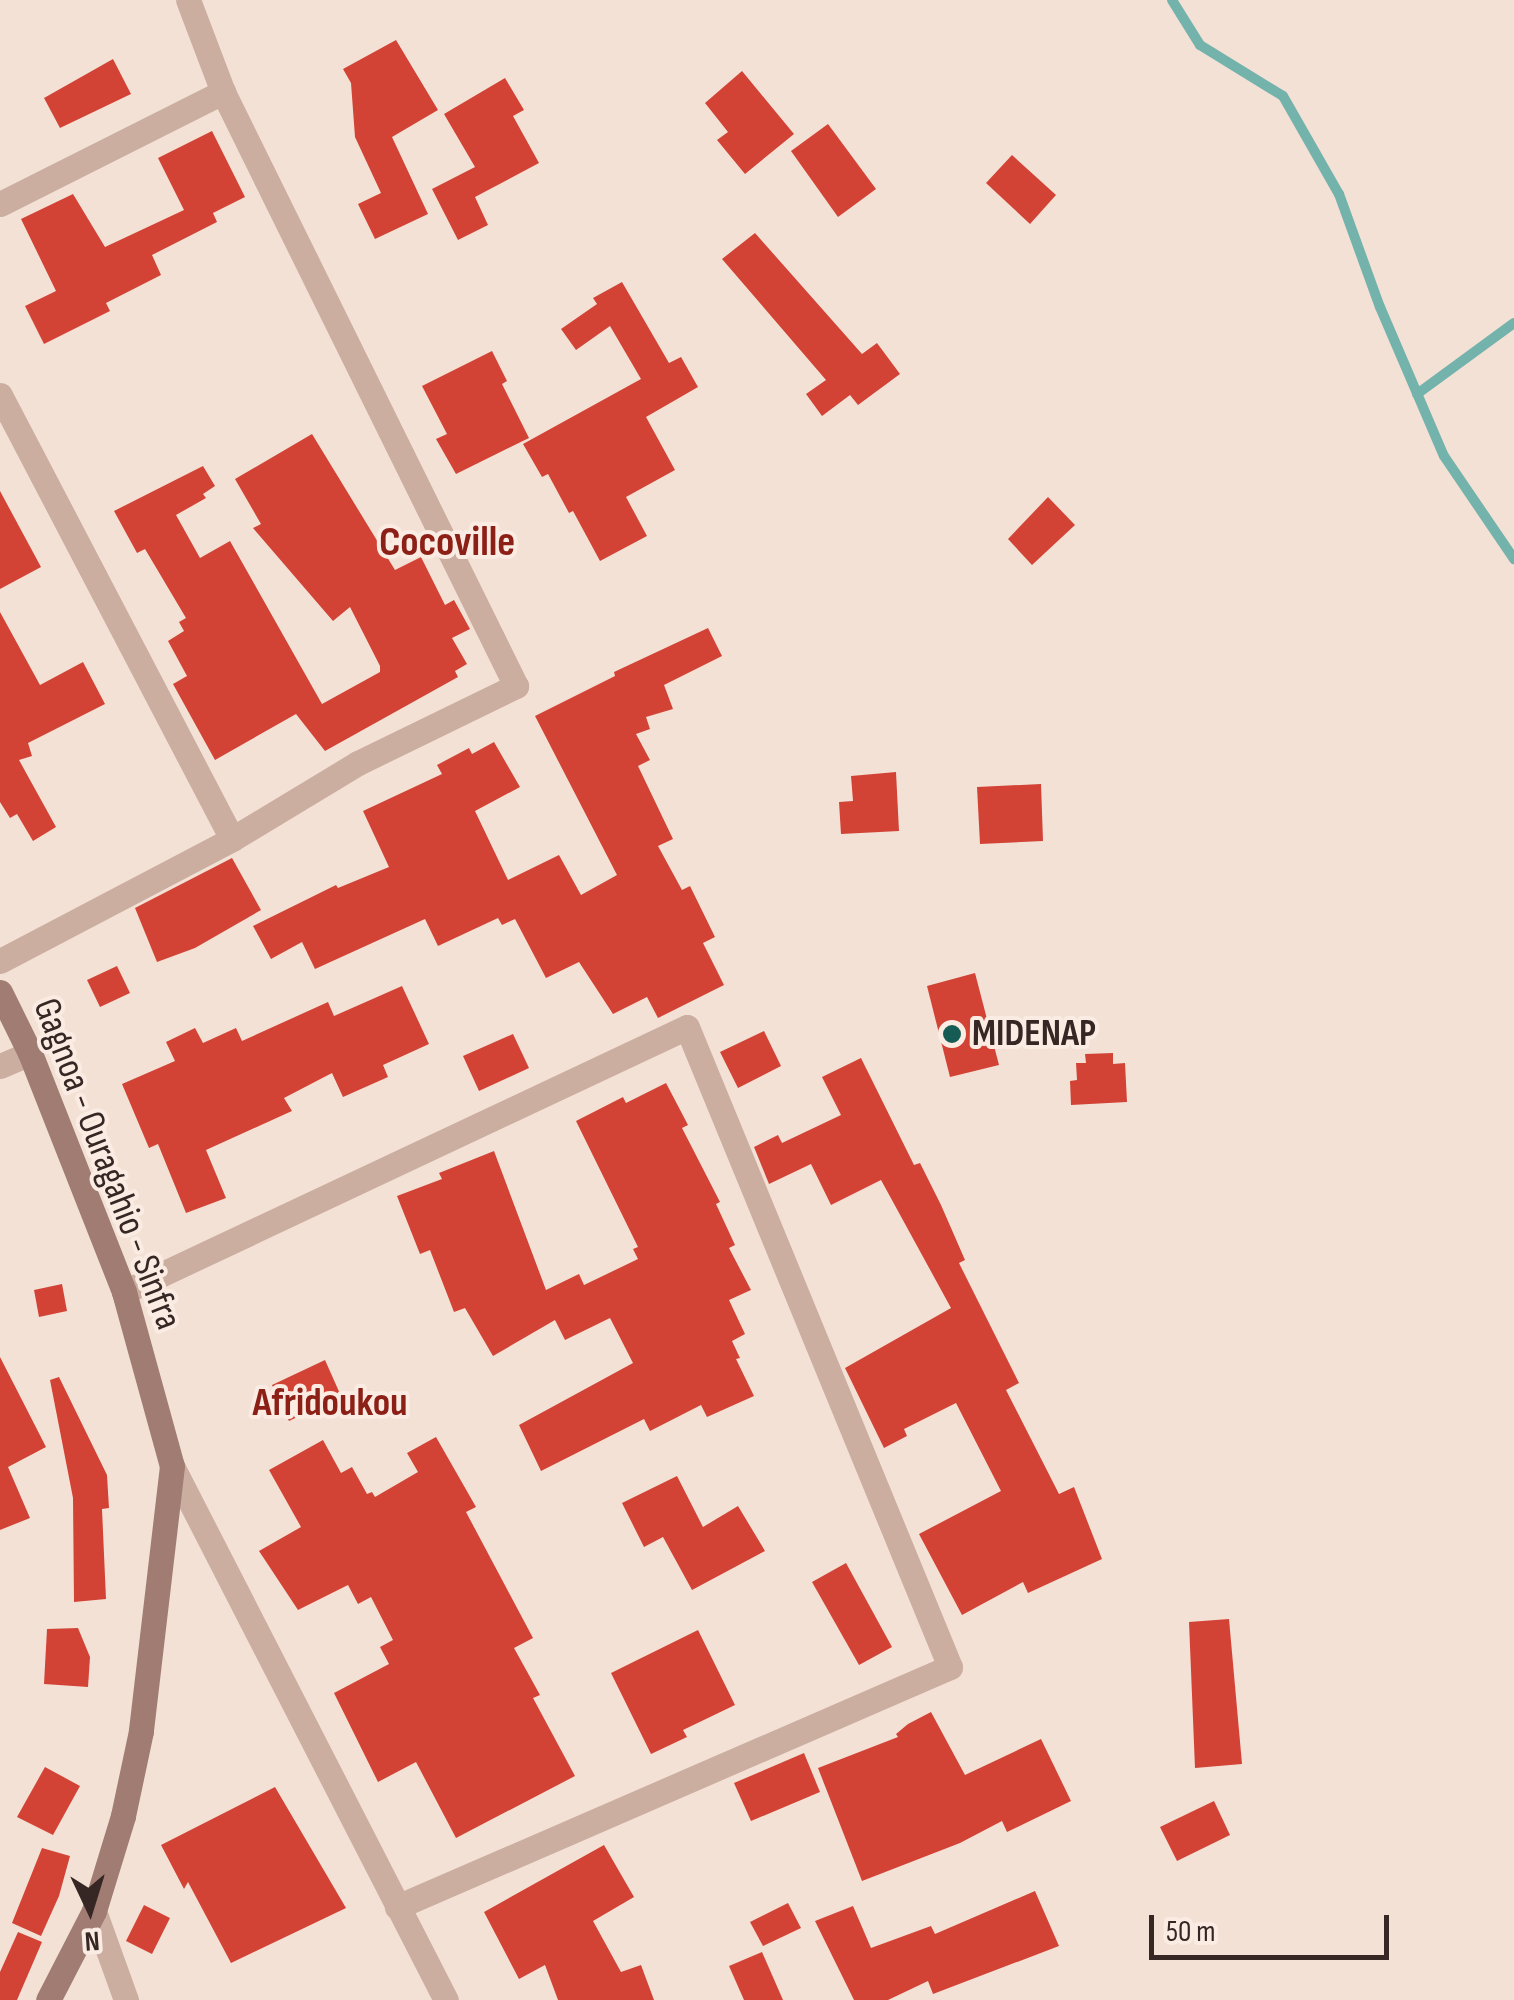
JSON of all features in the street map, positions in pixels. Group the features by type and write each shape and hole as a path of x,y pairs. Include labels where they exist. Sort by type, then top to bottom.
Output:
{"main road":[{"name":"Gagnoa - Ouragahio - Sinfra","path":"0,992 30,1053 124,1292 172,1466 141,1730 123,1816 94,1911 48,2000"}],"street":[{"path":"0,960 232,839 358,762 516,686 223,92 188,0"},
{"path":"0,204 223,92"},
{"path":"0,396 232,839"},
{"path":"124,1292 687,1028 950,1667 398,1907"},
{"path":"0,1066 30,1053"},
{"path":"172,1466 446,2000"},
{"path":"94,1911 126,2000"}],"building":[{"path":"396,40 438,110 392,137 428,214 375,239 358,204 381,193 355,137 351,83 343,69"},
{"path":"113,59 131,94 60,128 44,98"},
{"path":"742,71 794,134 745,174 717,140 728,132 705,103"},
{"path":"505,78 524,110 513,116 539,163 475,197 488,225 458,240 432,189 475,167 444,114"},
{"path":"828,124 876,189 838,217 791,151"},
{"path":"212,131 245,197 213,213 217,222 152,255 161,275 106,303 110,311 44,344 25,306 56,291 21,219 73,194 105,247 184,210 158,158"},
{"path":"1012,155 1056,195 1030,224 986,183"},
{"path":"755,233 862,354 877,343 900,374 858,405 850,395 822,416 806,394 826,380 722,259"},
{"path":"622,282 669,363 681,357 698,387 646,417 675,470 626,497 647,536 600,561 573,511 569,513 548,474 542,477 523,444 641,379 610,326 576,350 561,329 597,304 593,298"},
{"path":"492,351 507,381 502,384 529,438 456,474 436,439 447,434 422,386"},
{"path":"312,434 395,570 421,557 445,605 454,600 470,629 452,638 467,664 455,671 458,677 325,751 296,714 215,760 173,684 187,676 168,641 184,631 179,622 186,618 145,549 137,553 114,511 203,466 215,486 203,494 206,498 176,515 200,558 230,541 322,704 380,672 380,666 350,607 333,621 253,528 261,524 235,479"},
{"path":"0,491 41,567 0,589"},
{"path":"1048,497 1075,525 1032,565 1008,539"},
{"path":"0,612 40,685 83,662 105,704 28,743 32,756 19,760 56,827 33,841 17,814 10,818 0,802"},
{"path":"708,628 722,656 664,685 673,709 646,717 650,729 636,734 650,760 638,766 673,839 658,846 682,890 690,886 715,937 703,943 724,985 658,1018 647,997 613,1014 579,962 546,978 515,919 502,925 498,918 438,946 425,919 315,969 302,942 271,959 253,926 336,885 338,888 389,867 363,811 442,774 437,765 469,748 472,754 494,742 520,787 475,811 508,880 559,855 581,895 617,875 535,716 615,676 614,672"},
{"path":"896,772 899,831 841,834 839,802 853,801 851,776"},
{"path":"1041,784 1043,841 980,844 977,787"},
{"path":"232,858 261,910 195,948 157,962 135,908"},
{"path":"117,966 130,993 100,1007 87,980"},
{"path":"975,973 999,1065 950,1077 927,986"},
{"path":"402,986 429,1044 383,1065 388,1077 343,1097 332,1073 284,1098 292,1111 206,1150 226,1198 186,1213 158,1144 149,1148 122,1084 175,1061 166,1042 195,1028 203,1043 236,1028 242,1041 328,1002 334,1016"},
{"path":"764,1031 781,1066 738,1088 720,1052"},
{"path":"513,1034 529,1068 479,1091 463,1056"},
{"path":"1113,1053 1113,1064 1125,1063 1127,1102 1071,1105 1070,1081 1077,1080 1076,1063 1086,1063 1085,1054"},
{"path":"861,1058 914,1165 920,1163 941,1205 965,1260 959,1263 1019,1383 1006,1390 1059,1494 1074,1487 1102,1559 1028,1593 1023,1582 962,1615 919,1534 1001,1491 956,1403 904,1429 907,1436 884,1448 845,1368 951,1308 881,1180 831,1205 811,1164 769,1184 754,1147 778,1135 782,1143 841,1115 822,1077"},
{"path":"666,1083 688,1125 682,1128 720,1202 716,1204 735,1245 729,1248 751,1290 729,1300 745,1334 732,1341 740,1358 736,1359 754,1396 707,1417 701,1405 650,1431 644,1419 541,1471 519,1425 633,1363 610,1318 565,1340 555,1320 493,1356 465,1308 454,1312 430,1250 420,1254 397,1196 442,1179 439,1173 494,1151 546,1290 579,1274 584,1285 638,1259 633,1249 638,1247 576,1121 623,1097 626,1103"},
{"path":"62,1284 67,1311 39,1317 34,1290"},
{"path":"0,1357 46,1447 8,1467 30,1518 0,1530"},
{"path":"325,1360 341,1396 289,1421 272,1385"},
{"path":"59,1377 107,1475 109,1508 102,1509 106,1599 74,1602 73,1498 50,1380"},
{"path":"436,1437 476,1507 466,1512 533,1638 514,1648 540,1695 533,1698 575,1776 456,1838 416,1762 378,1782 334,1693 389,1664 380,1647 393,1640 371,1597 358,1604 348,1585 298,1610 259,1551 301,1527 269,1470 323,1440 341,1473 352,1467 367,1494 372,1492 375,1497 418,1472 407,1453"},
{"path":"677,1476 703,1527 738,1506 765,1551 692,1590 663,1537 644,1547 622,1503"},
{"path":"846,1563 892,1647 859,1665 812,1582"},
{"path":"1229,1619 1242,1764 1195,1768 1189,1622"},
{"path":"78,1628 90,1657 88,1687 44,1684 47,1629"},
{"path":"698,1630 735,1705 683,1730 687,1737 651,1754 611,1673"},
{"path":"931,1712 965,1775 1041,1739 1071,1801 1007,1832 1002,1821 960,1843 862,1881 818,1768 898,1737 896,1734 908,1724"},
{"path":"804,1753 820,1792 751,1821 734,1783"},
{"path":"45,1767 80,1786 53,1835 17,1817"},
{"path":"275,1787 346,1908 231,1963 188,1882 184,1889 161,1845"},
{"path":"1214,1801 1230,1835 1177,1861 1160,1827"},
{"path":"604,1845 634,1897 593,1921 621,1972 641,1965 654,2000 558,2000 545,1965 519,1979 484,1912"},
{"path":"42,1848 70,1856 59,1896 41,1936 12,1923"},
{"path":"1035,1891 1059,1946 933,1994 928,1981 888,2000 854,2000 815,1921 853,1906 871,1948 931,1926 935,1934"},
{"path":"788,1903 801,1928 763,1946 750,1922"},
{"path":"144,1905 170,1918 152,1954 126,1941"},
{"path":"18,1932 42,1942 17,2000 0,2000 0,1972"},
{"path":"762,1952 783,2000 744,2000 729,1966"}],"waterway":[{"path":"1172,0 1200,45 1283,96 1339,194 1380,307 1444,456 1514,559"},
{"path":"1417,394 1514,323"}],"place":[{"name":"MIDENAP","path":"952,1034"}],"district":[{"name":"Cocoville","path":"447,543"},
{"name":"Afridoukou","path":"330,1403"}]}
